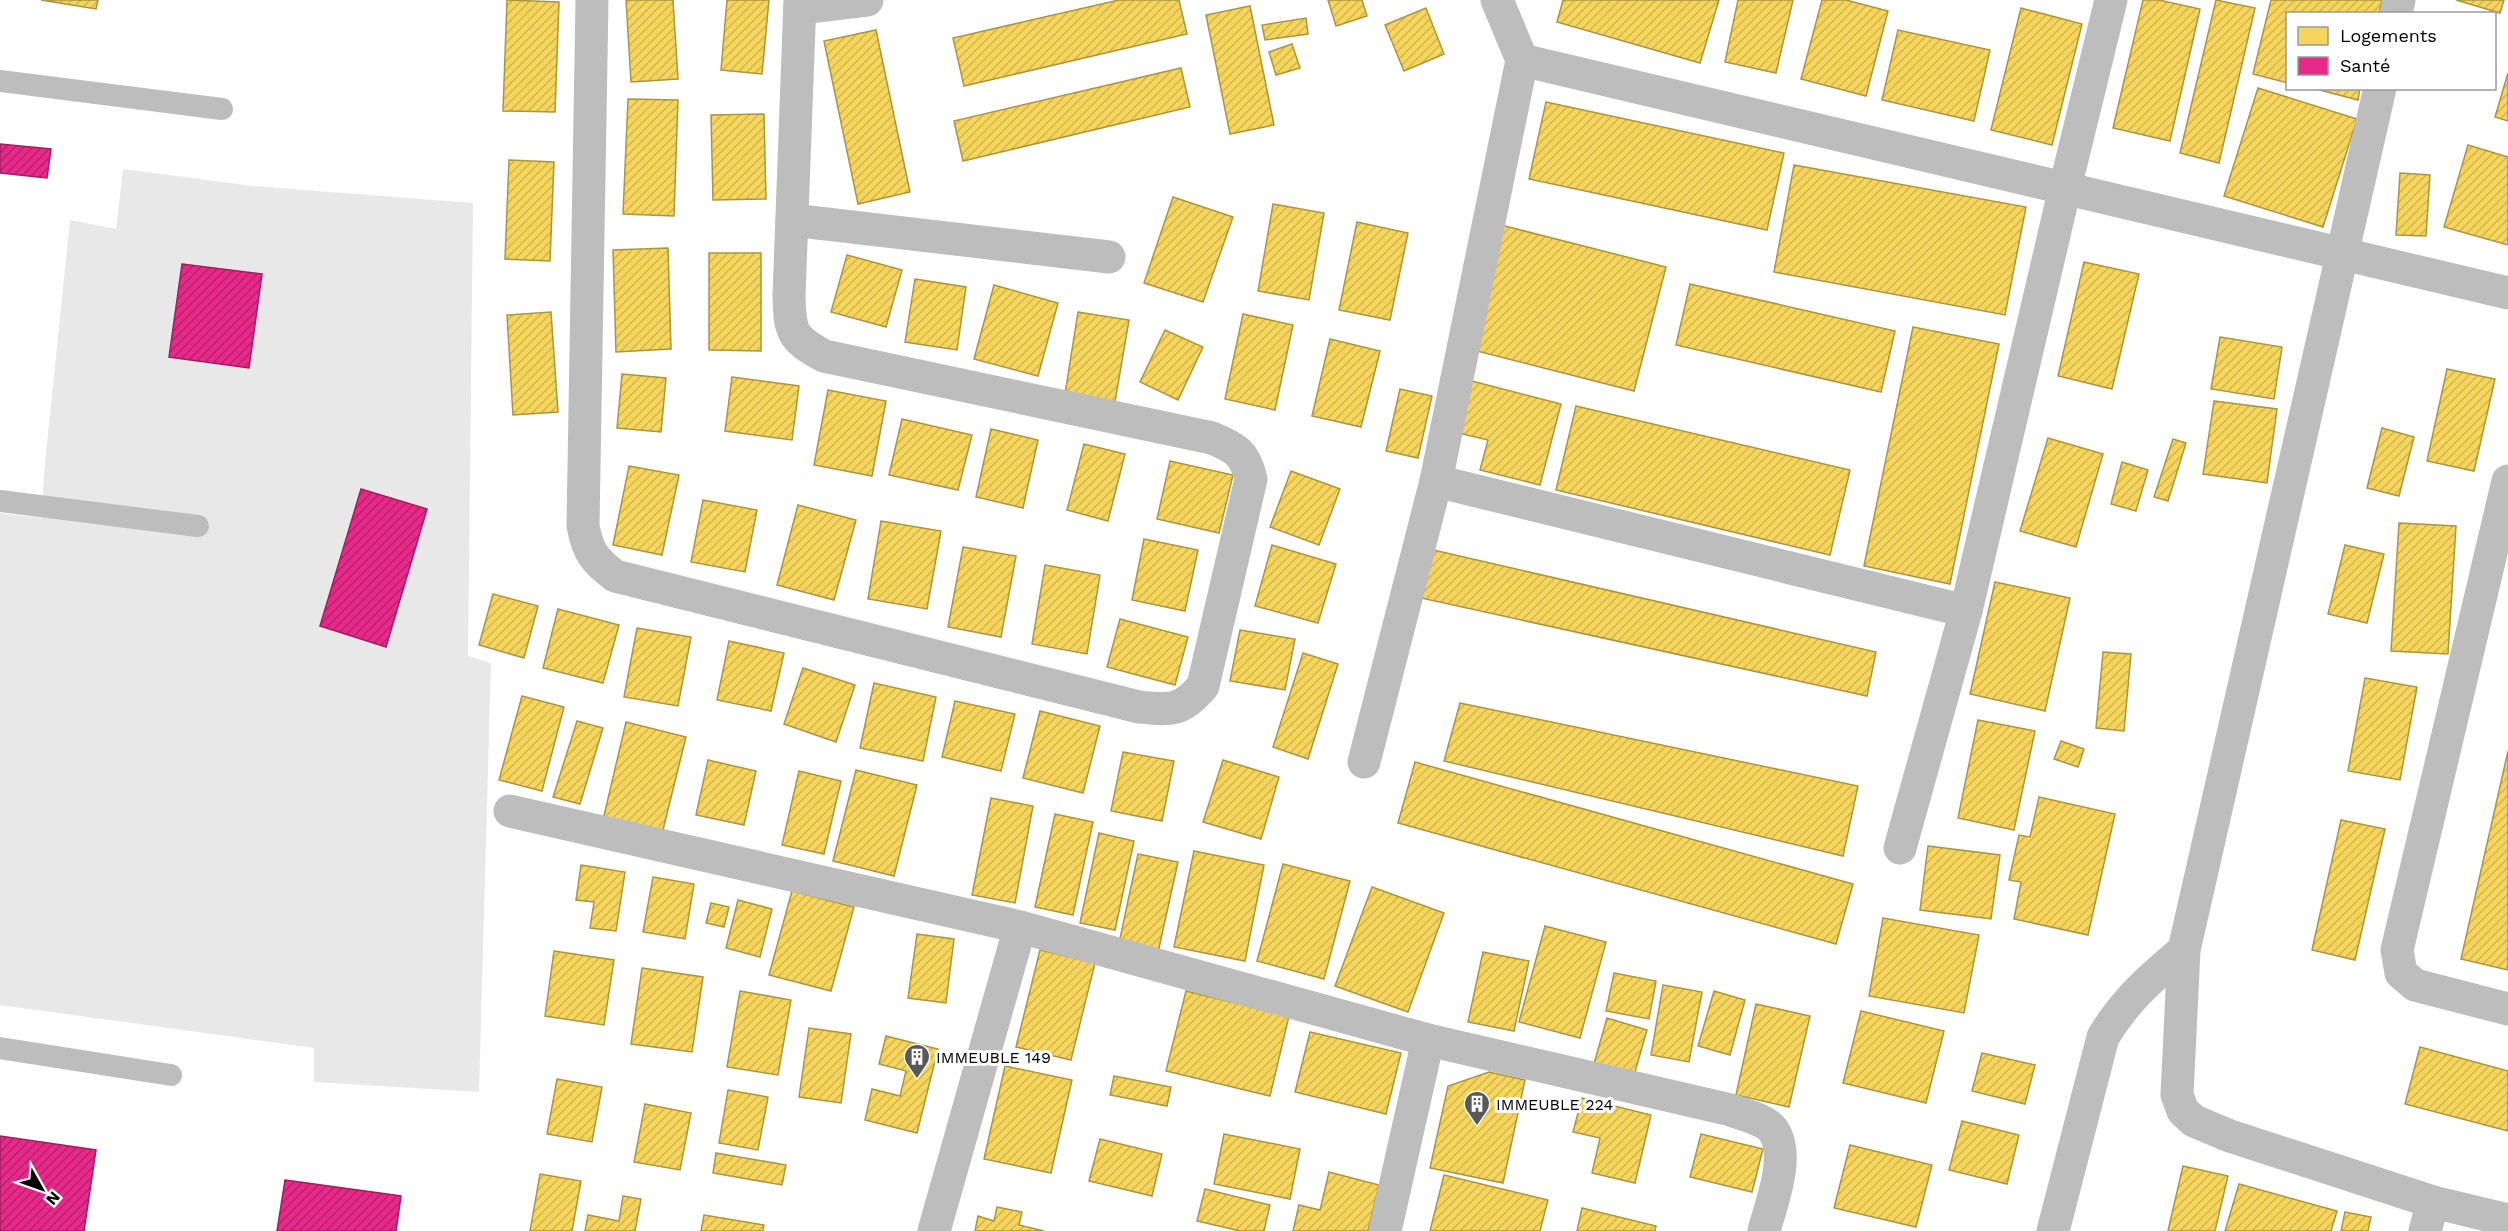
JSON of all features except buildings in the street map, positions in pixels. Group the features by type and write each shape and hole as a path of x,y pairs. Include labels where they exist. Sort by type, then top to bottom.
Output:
{"street":[{"path":"592,0 583,526 587,547 599,564 615,576 1139,707 1172,709 1190,701 1203,686 1251,479 1247,461 1228,445 1212,438 824,356 807,347 793,333 789,296 800,4 867,0"},
{"path":"1364,762 1436,481 1522,60 1497,0"},
{"path":"1900,848 1966,611 2111,0"},
{"path":"1522,60 2508,292"},
{"path":"2380,90 2184,950 2177,1095 2183,1111 2194,1121 2429,1216 2508,1220"},
{"path":"792,220 1109,257"},
{"path":"1436,481 1966,611"},
{"path":"2508,481 2397,950 2402,973 2415,985 2508,1009"},
{"path":"510,811 1020,927 1428,1040 1731,1110 1762,1122 1773,1129 1782,1158 1764,1231"},
{"path":"934,1231 1020,927"},
{"path":"2053,1231 2103,1037 2119,1011 2140,987 2184,950"},
{"path":"1384,1231 1428,1040"}],"lane":[{"path":"0,81 222,109"},
{"path":"0,501 198,526"},
{"path":"0,1048 171,1075"}],"shaded area":[{"path":"123,169 253,186 473,203 468,656 491,663 479,1092 314,1082 314,1048 0,1005 0,513 42,518 44,473 70,220 116,229"}],"place":[{"name":"IMMEUBLE 149","path":"917,1080"},
{"name":"IMMEUBLE 224","path":"1477,1127"}]}
